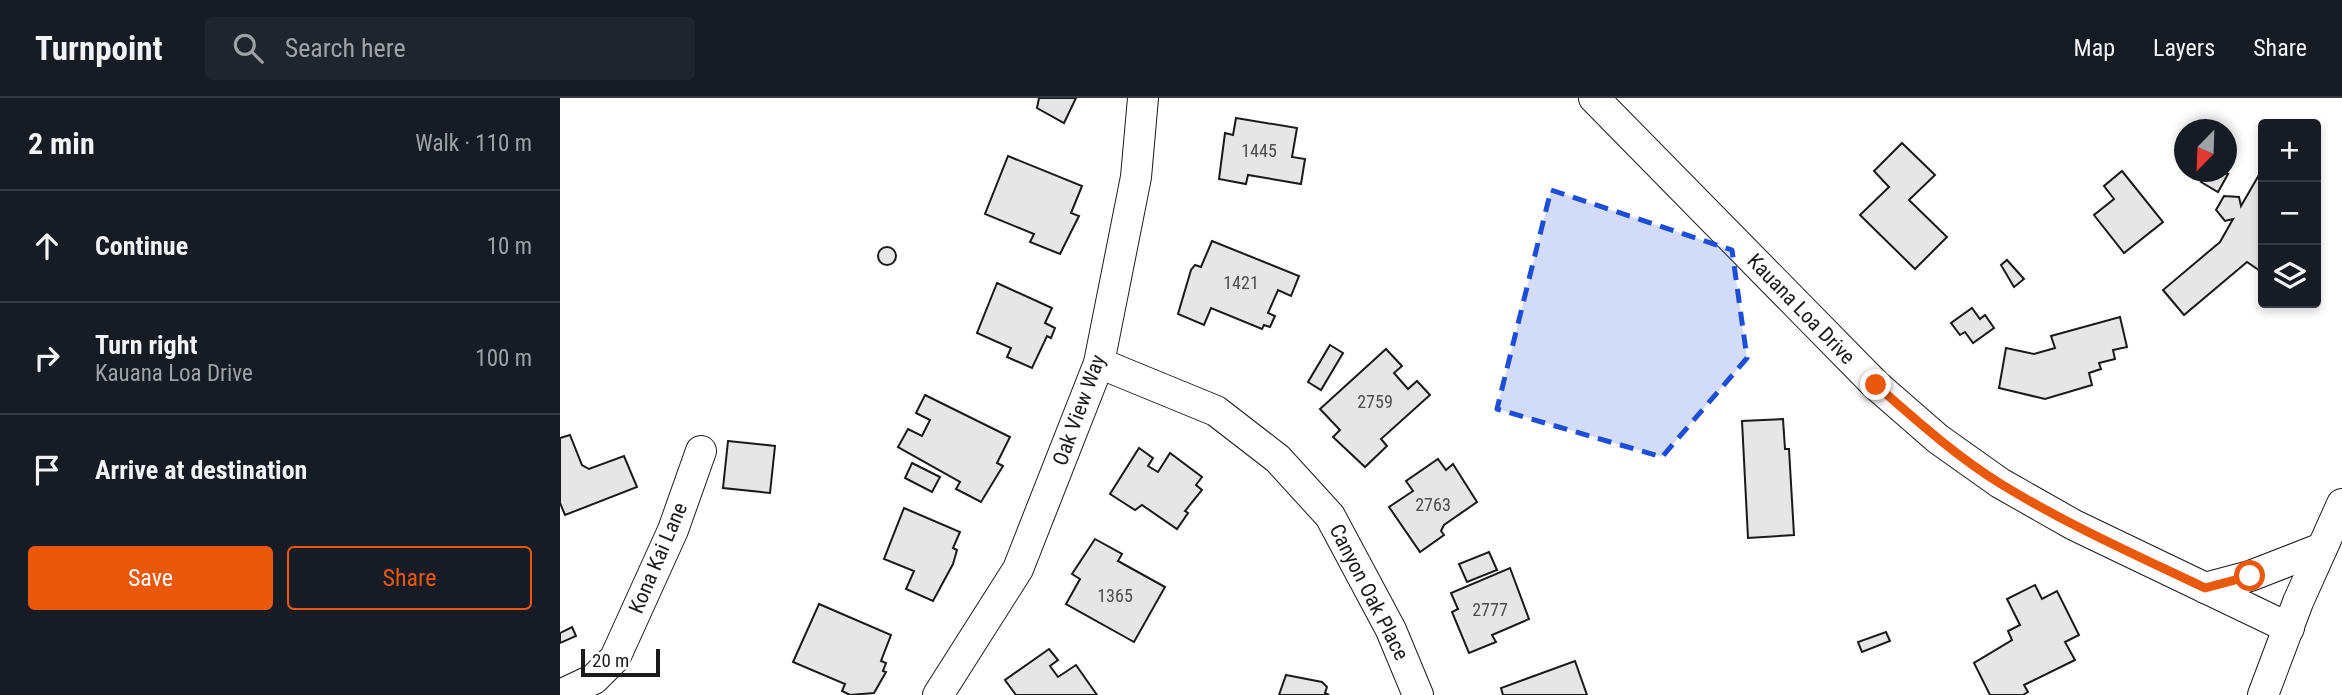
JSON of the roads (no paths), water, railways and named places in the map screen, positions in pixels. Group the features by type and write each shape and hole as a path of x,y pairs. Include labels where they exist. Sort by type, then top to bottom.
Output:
{"street":[{"name":"Oak View Way","path":"938,695 1018,569 1099,363 1136,177 1143,98"},
{"name":"Kauana Loa Drive","path":"1594,98 1876,385 1938,439 2000,483 2074,525 2289,628"},
{"name":"Canyon Oak Place","path":"1099,363 1216,411 1278,459 1330,516 1391,630 1418,695"},
{"name":"Kona Kai Lane","path":"574,693 594,679 615,657 673,530 701,451"},
{"path":"2263,695 2342,504"},
{"path":"2205,588 2250,576 2322,548"}]}
